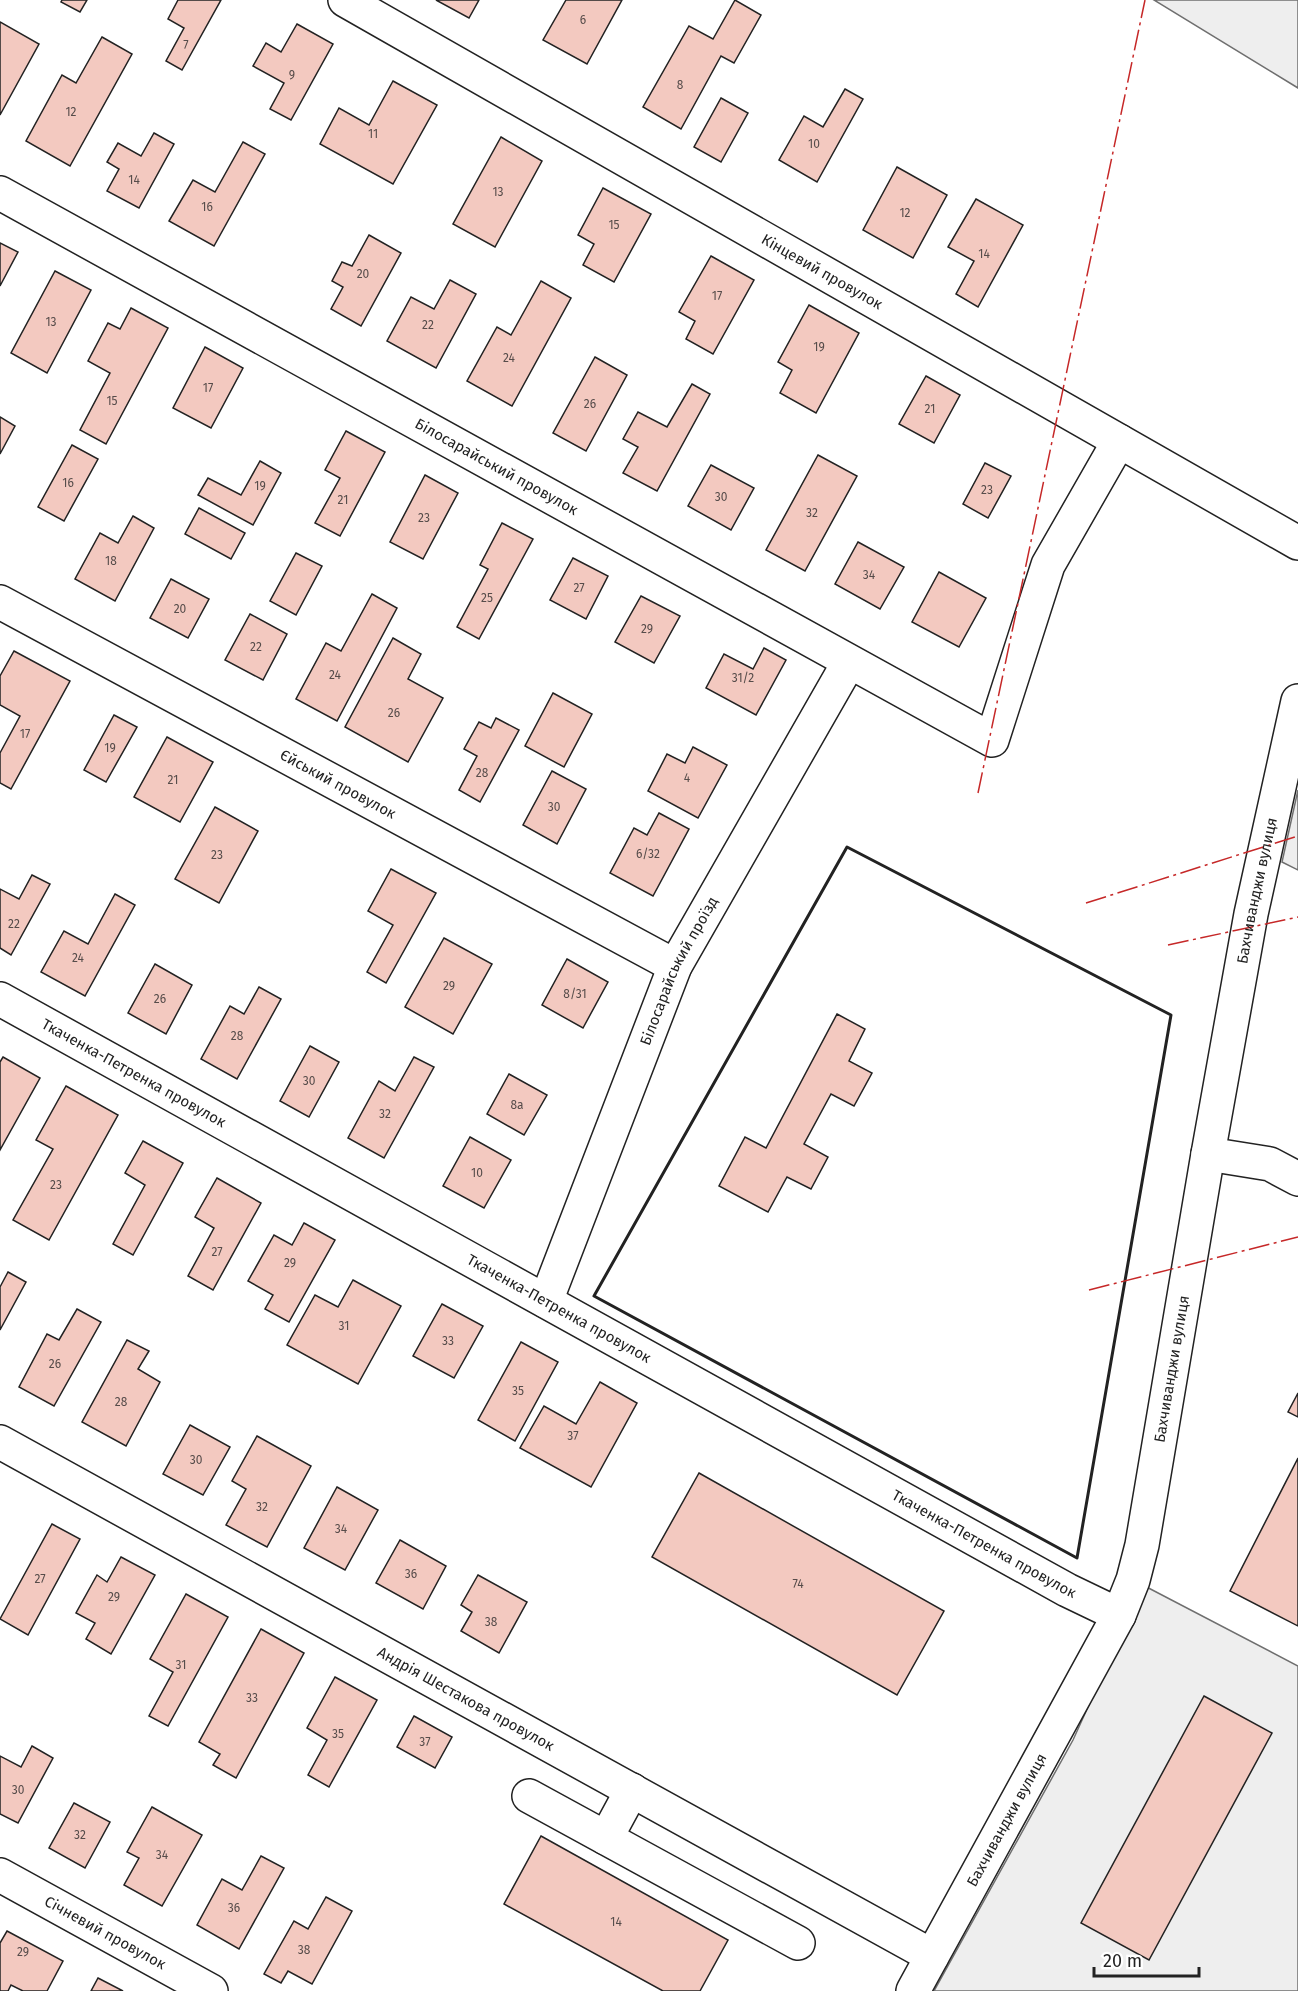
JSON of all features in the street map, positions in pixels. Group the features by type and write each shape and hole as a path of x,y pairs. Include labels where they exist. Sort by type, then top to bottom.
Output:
{"street":[{"name":"Кінцевий провулок","path":"345,0 1298,543"},
{"name":"Білосарайський провулок","path":"0,193 992,740 1048,565 1119,441"},
{"name":"Єйський провулок","path":"0,602 675,966"},
{"name":"Білосарайський проїзд","path":"546,1300 675,966 849,662"},
{"name":"Бахчиванджи вулиця","path":"913,1991 1119,1615 1133,1580 1142,1545 1251,914 1298,701"},
{"name":"Ткаченка-Петренка провулок","path":"0,999 1067,1590 1119,1615"},
{"path":"1208,1154 1270,1164 1298,1179"},
{"name":"Андрія Шестакова провулок","path":"0,1442 932,1956"},
{"path":"606,1838 632,1790"},
{"path":"529,1796 798,1943"},
{"name":"Січневий провулок","path":"0,1875 211,1991"}],"shaded area":[{"path":"1154,0 1298,0 1298,88"},
{"path":"1298,790 1298,870 1282,862"},
{"path":"1137,1582 1298,1666 1298,1991 934,1991 1073,1740 1128,1619"}],"building":[{"path":"62,0 87,0 80,12 61,2"},
{"path":"178,0 221,0 182,70 166,61 184,28 168,19"},
{"path":"436,0 479,0 469,18"},
{"path":"566,0 622,0 587,64 543,40"},
{"path":"735,0 761,15 734,63 721,56 681,129 643,107 689,26 713,39"},
{"path":"0,22 39,44 0,115"},
{"path":"297,24 333,44 291,120 270,109 284,83 253,66 266,43 281,52"},
{"path":"102,37 132,54 70,166 26,141 62,75 76,83"},
{"path":"393,81 437,105 393,184 320,144 339,108 369,125"},
{"path":"845,89 863,99 817,182 779,160 804,116 823,127"},
{"path":"721,98 748,113 721,162 694,147"},
{"path":"154,133 174,144 139,208 107,191 119,169 107,162 118,143 141,156"},
{"path":"501,137 542,161 495,247 453,224"},
{"path":"243,142 265,154 214,246 169,221 193,180 215,192"},
{"path":"897,167 947,195 913,258 863,230"},
{"path":"603,188 651,214 614,282 583,265 594,244 578,235"},
{"path":"976,199 1023,225 978,307 956,294 974,261 948,247"},
{"path":"369,235 401,253 361,326 331,309 343,287 332,281 342,262 352,266"},
{"path":"0,243 18,252 0,286"},
{"path":"711,256 754,280 713,354 686,339 695,321 679,312"},
{"path":"55,271 91,290 47,373 11,353"},
{"path":"450,280 476,294 436,368 387,341 411,297 434,309"},
{"path":"541,281 571,298 512,406 467,381 497,327 511,335"},
{"path":"809,305 859,333 816,413 780,393 792,370 778,362"},
{"path":"131,308 168,328 106,444 80,430 110,373 88,361 108,323 120,329"},
{"path":"205,347 243,368 211,428 173,408"},
{"path":"595,357 627,375 586,451 553,433"},
{"path":"926,376 960,395 934,443 899,424"},
{"path":"692,384 710,394 657,491 623,473 638,447 623,439 638,412 667,427"},
{"path":"0,417 15,426 0,454"},
{"path":"346,431 385,452 340,536 315,523 340,478 325,470"},
{"path":"72,445 98,459 64,521 38,507"},
{"path":"818,455 857,476 805,571 766,550"},
{"path":"260,461 281,473 253,525 198,495 208,478 241,495"},
{"path":"985,463 1011,476 988,518 963,504"},
{"path":"711,465 754,488 731,530 688,506"},
{"path":"425,475 458,493 423,559 390,542"},
{"path":"199,508 245,533 231,559 185,534"},
{"path":"133,516 154,528 115,601 75,579 100,533 118,543"},
{"path":"502,523 533,539 479,639 457,627 488,569 480,565"},
{"path":"858,542 904,567 880,609 835,584"},
{"path":"296,553 322,566 296,615 270,601"},
{"path":"573,558 608,576 586,619 550,600"},
{"path":"939,572 986,598 959,647 912,622"},
{"path":"171,579 209,599 188,638 150,618"},
{"path":"372,594 397,608 337,721 296,699 326,643 341,651"},
{"path":"641,596 680,616 654,663 615,642"},
{"path":"250,614 287,634 263,680 225,660"},
{"path":"393,638 421,654 408,679 443,698 408,762 345,727"},
{"path":"764,648 786,660 756,715 706,688 724,654 753,669"},
{"path":"14,651 70,681 11,789 0,783 0,753 20,716 0,705 0,676"},
{"path":"553,693 592,714 564,767 525,746"},
{"path":"114,715 137,727 106,782 84,770"},
{"path":"496,718 519,730 480,802 459,790 477,756 464,749 479,722 491,728"},
{"path":"167,737 213,762 180,822 134,797"},
{"path":"693,747 727,765 698,818 648,791 667,754 685,763"},
{"path":"552,771 586,789 557,844 523,825"},
{"path":"215,807 258,831 219,903 175,879"},
{"path":"659,813 689,829 653,896 610,873 634,828 647,835"},
{"path":"391,869 436,893 386,983 367,972 393,925 368,911"},
{"path":"32,875 50,884 11,955 0,948 0,889 19,899"},
{"path":"115,894 135,905 85,996 41,972 64,931 88,944"},
{"path":"444,938 492,964 453,1034 405,1007"},
{"path":"567,959 608,982 583,1028 542,1005"},
{"path":"155,964 192,985 166,1034 128,1013"},
{"path":"259,987 281,999 237,1079 201,1059 230,1006 244,1014"},
{"path":"837,1014 865,1029 849,1061 872,1073 854,1106 831,1094 804,1144 828,1157 811,1189 787,1177 768,1212 719,1186 745,1137 766,1148"},
{"path":"310,1046 339,1062 309,1117 280,1101"},
{"path":"3,1057 40,1078 0,1150 0,1062"},
{"path":"414,1057 434,1067 384,1158 348,1138 379,1081 395,1091"},
{"path":"509,1074 547,1095 524,1135 487,1114"},
{"path":"66,1086 118,1115 49,1240 13,1220 53,1149 36,1140"},
{"path":"470,1137 511,1160 484,1208 443,1186"},
{"path":"143,1141 183,1163 133,1255 113,1244 145,1185 125,1173"},
{"path":"217,1178 261,1203 213,1290 188,1276 214,1228 195,1217"},
{"path":"304,1223 335,1240 289,1322 265,1309 273,1295 248,1281 274,1235 292,1245"},
{"path":"8,1272 26,1282 0,1330 0,1287"},
{"path":"353,1280 401,1306 358,1384 287,1345 315,1295 338,1307"},
{"path":"442,1304 483,1326 454,1378 413,1356"},
{"path":"77,1309 101,1322 54,1406 19,1387 47,1334 59,1340"},
{"path":"127,1340 149,1351 138,1369 160,1382 126,1446 82,1422"},
{"path":"521,1342 558,1362 515,1441 478,1420"},
{"path":"600,1382 637,1403 591,1487 520,1448 544,1406 576,1424"},
{"path":"1298,1393 1298,1417 1288,1412"},
{"path":"190,1425 230,1447 203,1495 163,1474"},
{"path":"257,1436 311,1466 267,1547 226,1525 246,1489 232,1481"},
{"path":"1298,1458 1298,1626 1230,1591"},
{"path":"699,1473 944,1611 897,1695 652,1557"},
{"path":"337,1487 378,1510 345,1570 304,1548"},
{"path":"52,1524 80,1539 28,1635 0,1619"},
{"path":"400,1540 446,1566 423,1609 376,1583"},
{"path":"121,1557 155,1575 111,1654 86,1639 95,1623 76,1613 97,1575 107,1582"},
{"path":"478,1575 527,1602 499,1653 461,1631 472,1612 461,1605"},
{"path":"186,1594 228,1617 168,1726 149,1716 173,1672 150,1659"},
{"path":"261,1629 304,1653 236,1778 213,1765 220,1754 199,1742"},
{"path":"335,1677 377,1700 329,1787 308,1775 327,1740 307,1728"},
{"path":"1204,1696 1272,1733 1149,1960 1081,1923"},
{"path":"414,1716 452,1737 435,1768 397,1747"},
{"path":"32,1746 53,1758 18,1823 0,1814 0,1756 21,1767"},
{"path":"74,1803 110,1822 85,1868 49,1848"},
{"path":"152,1807 202,1835 162,1906 124,1885 139,1858 127,1852"},
{"path":"541,1836 728,1940 700,1991 663,1991 504,1904"},
{"path":"261,1856 284,1868 239,1949 197,1925 222,1879 242,1890"},
{"path":"326,1897 352,1911 312,1984 288,1971 281,1983 264,1974 294,1921 308,1929"},
{"path":"7,1931 63,1961 47,1991 23,1991 11,1985 8,1991 0,1991 0,1943"},
{"path":"98,1978 123,1991 91,1991"}],"wall":[{"path":"847,847 1171,1015 1077,1558 594,1296 847,847"}],"power":[{"path":"978,793 1145,0"},
{"path":"1086,903 1298,836"},
{"path":"1168,945 1298,917"},
{"path":"1089,1290 1298,1237"}]}
